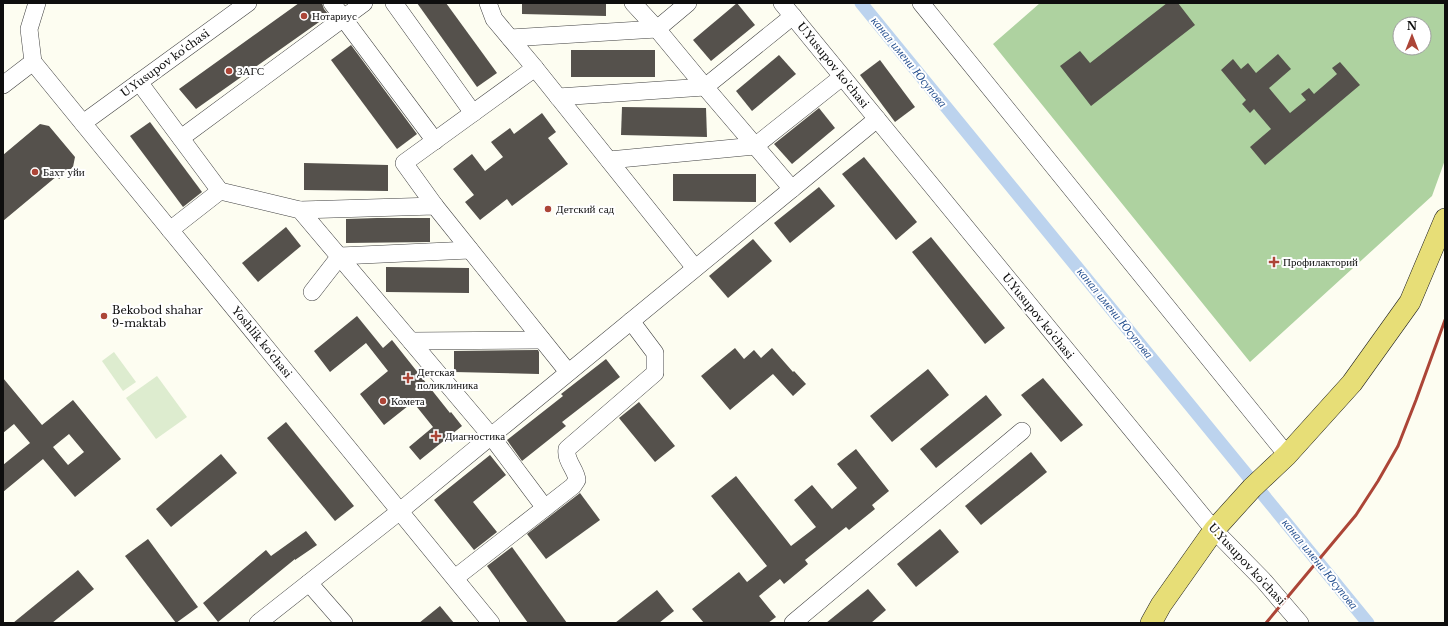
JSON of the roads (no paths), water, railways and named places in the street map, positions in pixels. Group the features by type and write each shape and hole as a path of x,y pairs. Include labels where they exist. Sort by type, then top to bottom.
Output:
{"main road":[{"path":"1151,623 1160,605 1214,530 1252,488 1282,460 1352,383 1410,302 1445,219"}],"street":[{"path":"3,85 33,62 29,29 37,3"},
{"name":"U.Yusupov ko'chasi","path":"83,123 248,3"},
{"path":"332,3 435,141"},
{"path":"181,138 364,3"},
{"path":"394,3 473,113"},
{"path":"488,3 494,19 695,268"},
{"path":"633,3 657,29 792,189"},
{"path":"510,38 657,29 688,3"},
{"name":"U.Yusupov ko'chasi","path":"782,3 1214,530 1263,580 1300,623"},
{"path":"921,3 1282,460"},
{"path":"558,97 705,87 792,16"},
{"name":"Yoshlik ko'chasi","path":"33,62 400,510 455,578 487,622"},
{"path":"535,68 404,163 470,250 568,372"},
{"path":"609,160 755,146 842,77"},
{"path":"139,82 220,191 300,210 436,206"},
{"path":"258,623 491,436 877,119"},
{"path":"170,230 220,191"},
{"path":"300,210 491,436 545,508"},
{"path":"312,292 340,256 470,250"},
{"path":"455,578 573,486 577,480 576,474 566,454 567,449 654,373 655,353 631,321"},
{"path":"411,342 542,340"},
{"path":"794,623 1022,431"},
{"path":"309,583 344,623"}],"waterway":[{"name":"канал имени Юсупова","path":"861,3 1368,623"}],"railway":[{"path":"1266,623 1356,515 1378,481 1398,446 1445,320"}],"place":[{"name":"Нотариус","path":"304,16"},
{"name":"ЗАГС","path":"229,71"},
{"name":"Бахт уйи","path":"35,172"},
{"name":"Детский сад","path":"548,209"},
{"name":"Профилакторий","path":"1274,262"},
{"name":"Bekobod shahar 9-maktab","path":"104,316"},
{"name":"Детская поликлиника","path":"408,378"},
{"name":"Комета","path":"383,401"},
{"name":"Диагностика","path":"436,436"}]}
